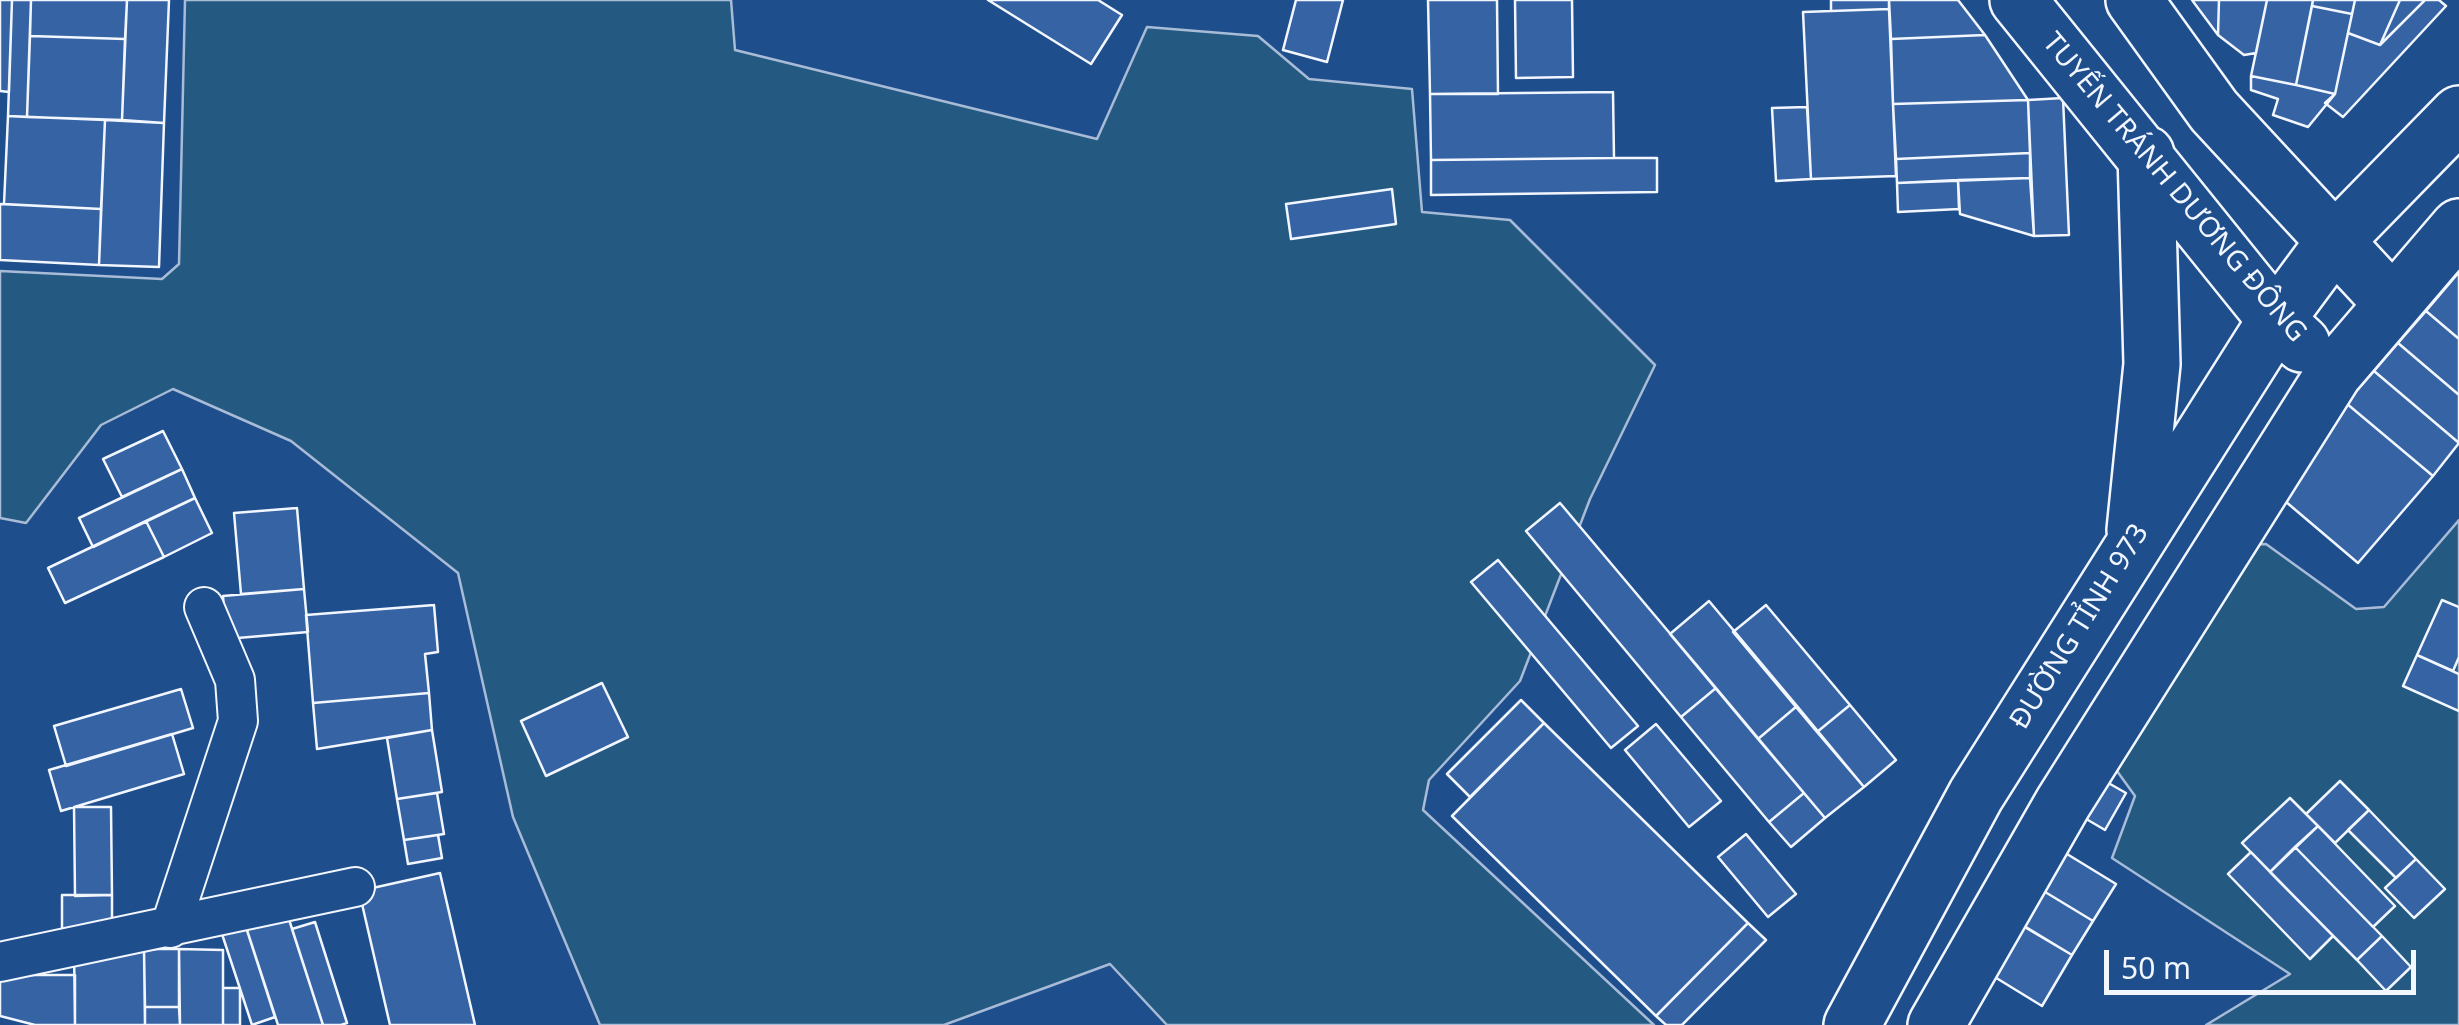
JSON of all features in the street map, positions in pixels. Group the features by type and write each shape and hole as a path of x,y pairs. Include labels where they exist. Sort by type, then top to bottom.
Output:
{"main road":[{"name":"TUYẾN TRÁNH DƯƠNG ĐÔNG","path":"2018,0 2276,320 2334,373"},
{"path":"2134,0 2214,111 2391,302"},
{"name":"ĐƯỜNG TỈNH 973","path":"1852,1025 1976,794 2276,320 2333,243 2459,114"},
{"path":"2134,540 2152,364 2146,154"},
{"path":"1936,1025 2063,804 2334,373 2391,302 2459,228"}],"street":[{"path":"170,928 238,721 235,680 204,607"},
{"path":"0,962 355,887"}],"shaded area":[{"path":"185,0 731,0 735,50 1097,139 1147,27 1258,36 1309,79 1412,89 1422,212 1510,220 1655,365 1590,499 1520,681 1429,780 1423,810 1654,1025 1167,1025 1110,964 944,1025 600,1025 513,817 458,573 291,441 173,389 101,425 26,523 0,518 0,271 162,279 179,264"},
{"path":"2459,520 2459,1025 2206,1025 2290,974 2112,858 2135,796 2117,771 2247,545 2266,544 2356,609 2384,607"}],"building":[{"path":"0,0 12,0 9,92 0,91"},
{"path":"12,0 31,0 27,117 8,116"},
{"path":"31,0 127,0 125,39 30,36"},
{"path":"127,0 169,0 164,123 122,120"},
{"path":"988,0 1098,0 1122,15 1091,64"},
{"path":"1296,0 1343,0 1327,62 1283,50"},
{"path":"1428,0 1497,0 1498,94 1430,94"},
{"path":"1515,0 1572,0 1573,77 1516,78"},
{"path":"1831,0 1889,0 1889,9 1831,11"},
{"path":"1889,0 1958,0 1985,35 1891,39"},
{"path":"2192,0 2219,0 2218,35"},
{"path":"2219,0 2267,0 2256,53 2244,55 2218,35"},
{"path":"2267,0 2313,0 2296,85 2251,76"},
{"path":"2313,0 2355,0 2352,14 2312,6"},
{"path":"2355,0 2400,0 2380,45 2348,33"},
{"path":"2400,0 2425,0 2380,45"},
{"path":"2425,0 2439,0 2446,6 2343,117 2325,103 2335,94 2348,33 2380,45"},
{"path":"2312,6 2352,14 2335,94 2296,85"},
{"path":"1889,9 1896,176 1811,179 1803,12"},
{"path":"1985,35 2028,100 1893,104 1891,39"},
{"path":"30,36 125,39 122,120 27,117"},
{"path":"2251,76 2335,94 2308,127 2273,115 2278,99 2251,90"},
{"path":"1613,92 1614,158 1431,160 1430,94"},
{"path":"2063,98 2069,235 2034,236 2028,100"},
{"path":"2028,100 2030,153 1896,159 1893,104"},
{"path":"1807,107 1811,179 1776,181 1772,108"},
{"path":"8,116 105,120 101,209 4,204"},
{"path":"105,120 164,123 159,267 99,265"},
{"path":"2030,153 2030,178 1897,183 1896,159"},
{"path":"1657,158 1657,192 1431,195 1431,160"},
{"path":"2030,178 2034,236 1960,214 1958,180"},
{"path":"1958,180 1959,209 1898,212 1897,183"},
{"path":"1392,189 1396,224 1291,239 1286,204"},
{"path":"0,204 101,209 99,265 0,260"},
{"path":"2459,272 2459,339 2426,311"},
{"path":"2426,311 2459,339 2459,395 2398,343"},
{"path":"2398,343 2459,395 2459,443 2374,371"},
{"path":"2374,371 2459,443 2433,476 2346,403"},
{"path":"2346,403 2433,476 2358,563 2272,490"},
{"path":"163,431 182,469 122,497 103,459"},
{"path":"182,469 195,498 93,547 79,518"},
{"path":"195,498 212,533 164,557 146,521"},
{"path":"1560,503 1716,688 1681,717 1526,531"},
{"path":"297,508 304,589 241,594 234,513"},
{"path":"146,521 164,557 65,603 48,568"},
{"path":"1498,560 1638,726 1611,748 1471,582"},
{"path":"304,589 308,632 226,639 223,596"},
{"path":"2442,600 2459,607 2459,657 2453,671 2417,655"},
{"path":"1709,601 1797,706 1758,739 1670,634"},
{"path":"434,605 438,652 425,654 429,693 313,703 306,615"},
{"path":"1766,605 1850,705 1817,732 1733,632"},
{"path":"2417,655 2459,674 2459,711 2403,686"},
{"path":"602,683 628,737 546,776 521,721"},
{"path":"1716,688 1804,793 1769,822 1681,717"},
{"path":"181,689 193,728 66,766 54,726"},
{"path":"429,693 432,730 317,749 313,703"},
{"path":"1521,700 1544,723 1470,797 1447,774"},
{"path":"1850,705 1896,760 1864,787 1817,732"},
{"path":"1797,706 1864,787 1825,818 1758,739"},
{"path":"1544,723 1748,923 1656,1016 1452,816"},
{"path":"1656,724 1721,801 1689,827 1625,750"},
{"path":"432,730 442,792 397,799 387,738"},
{"path":"172,734 184,774 61,811 49,770"},
{"path":"2096,776 2126,793 2105,830 2076,813"},
{"path":"2340,781 2369,810 2335,843 2306,814"},
{"path":"437,793 444,834 404,840 397,799"},
{"path":"1804,793 1825,818 1791,847 1769,822"},
{"path":"2290,798 2318,826 2270,872 2242,843"},
{"path":"74,807 111,807 112,895 75,896"},
{"path":"2369,810 2416,859 2396,878 2348,830"},
{"path":"2318,826 2395,906 2373,927 2295,847"},
{"path":"1746,834 1796,894 1768,917 1718,857"},
{"path":"438,835 442,858 408,864 404,840"},
{"path":"2049,843 2116,884 2093,921 2027,881"},
{"path":"2295,847 2382,936 2357,960 2270,872"},
{"path":"2251,852 2333,936 2310,959 2228,874"},
{"path":"2416,859 2445,889 2414,918 2385,888"},
{"path":"440,873 475,1025 390,1025 359,891"},
{"path":"2027,881 2093,921 2072,955 2006,916"},
{"path":"62,895 112,895 112,933 62,932"},
{"path":"285,907 323,1025 278,1025 244,921"},
{"path":"2011,918 2072,955 2042,1006 1980,968"},
{"path":"244,921 275,1017 252,1025 220,928"},
{"path":"315,922 347,1023 341,1025 323,1025 292,929"},
{"path":"1748,923 1766,940 1682,1025 1666,1025 1656,1016"},
{"path":"2382,936 2411,967 2386,991 2357,960"},
{"path":"74,949 144,949 145,1025 75,1025"},
{"path":"144,949 179,949 179,1007 145,1007"},
{"path":"179,949 223,950 223,1025 180,1025"},
{"path":"0,975 75,975 75,1025 35,1025 0,1016"},
{"path":"223,988 240,988 240,1025 223,1025"},
{"path":"145,1007 179,1007 180,1025 145,1025"}]}
